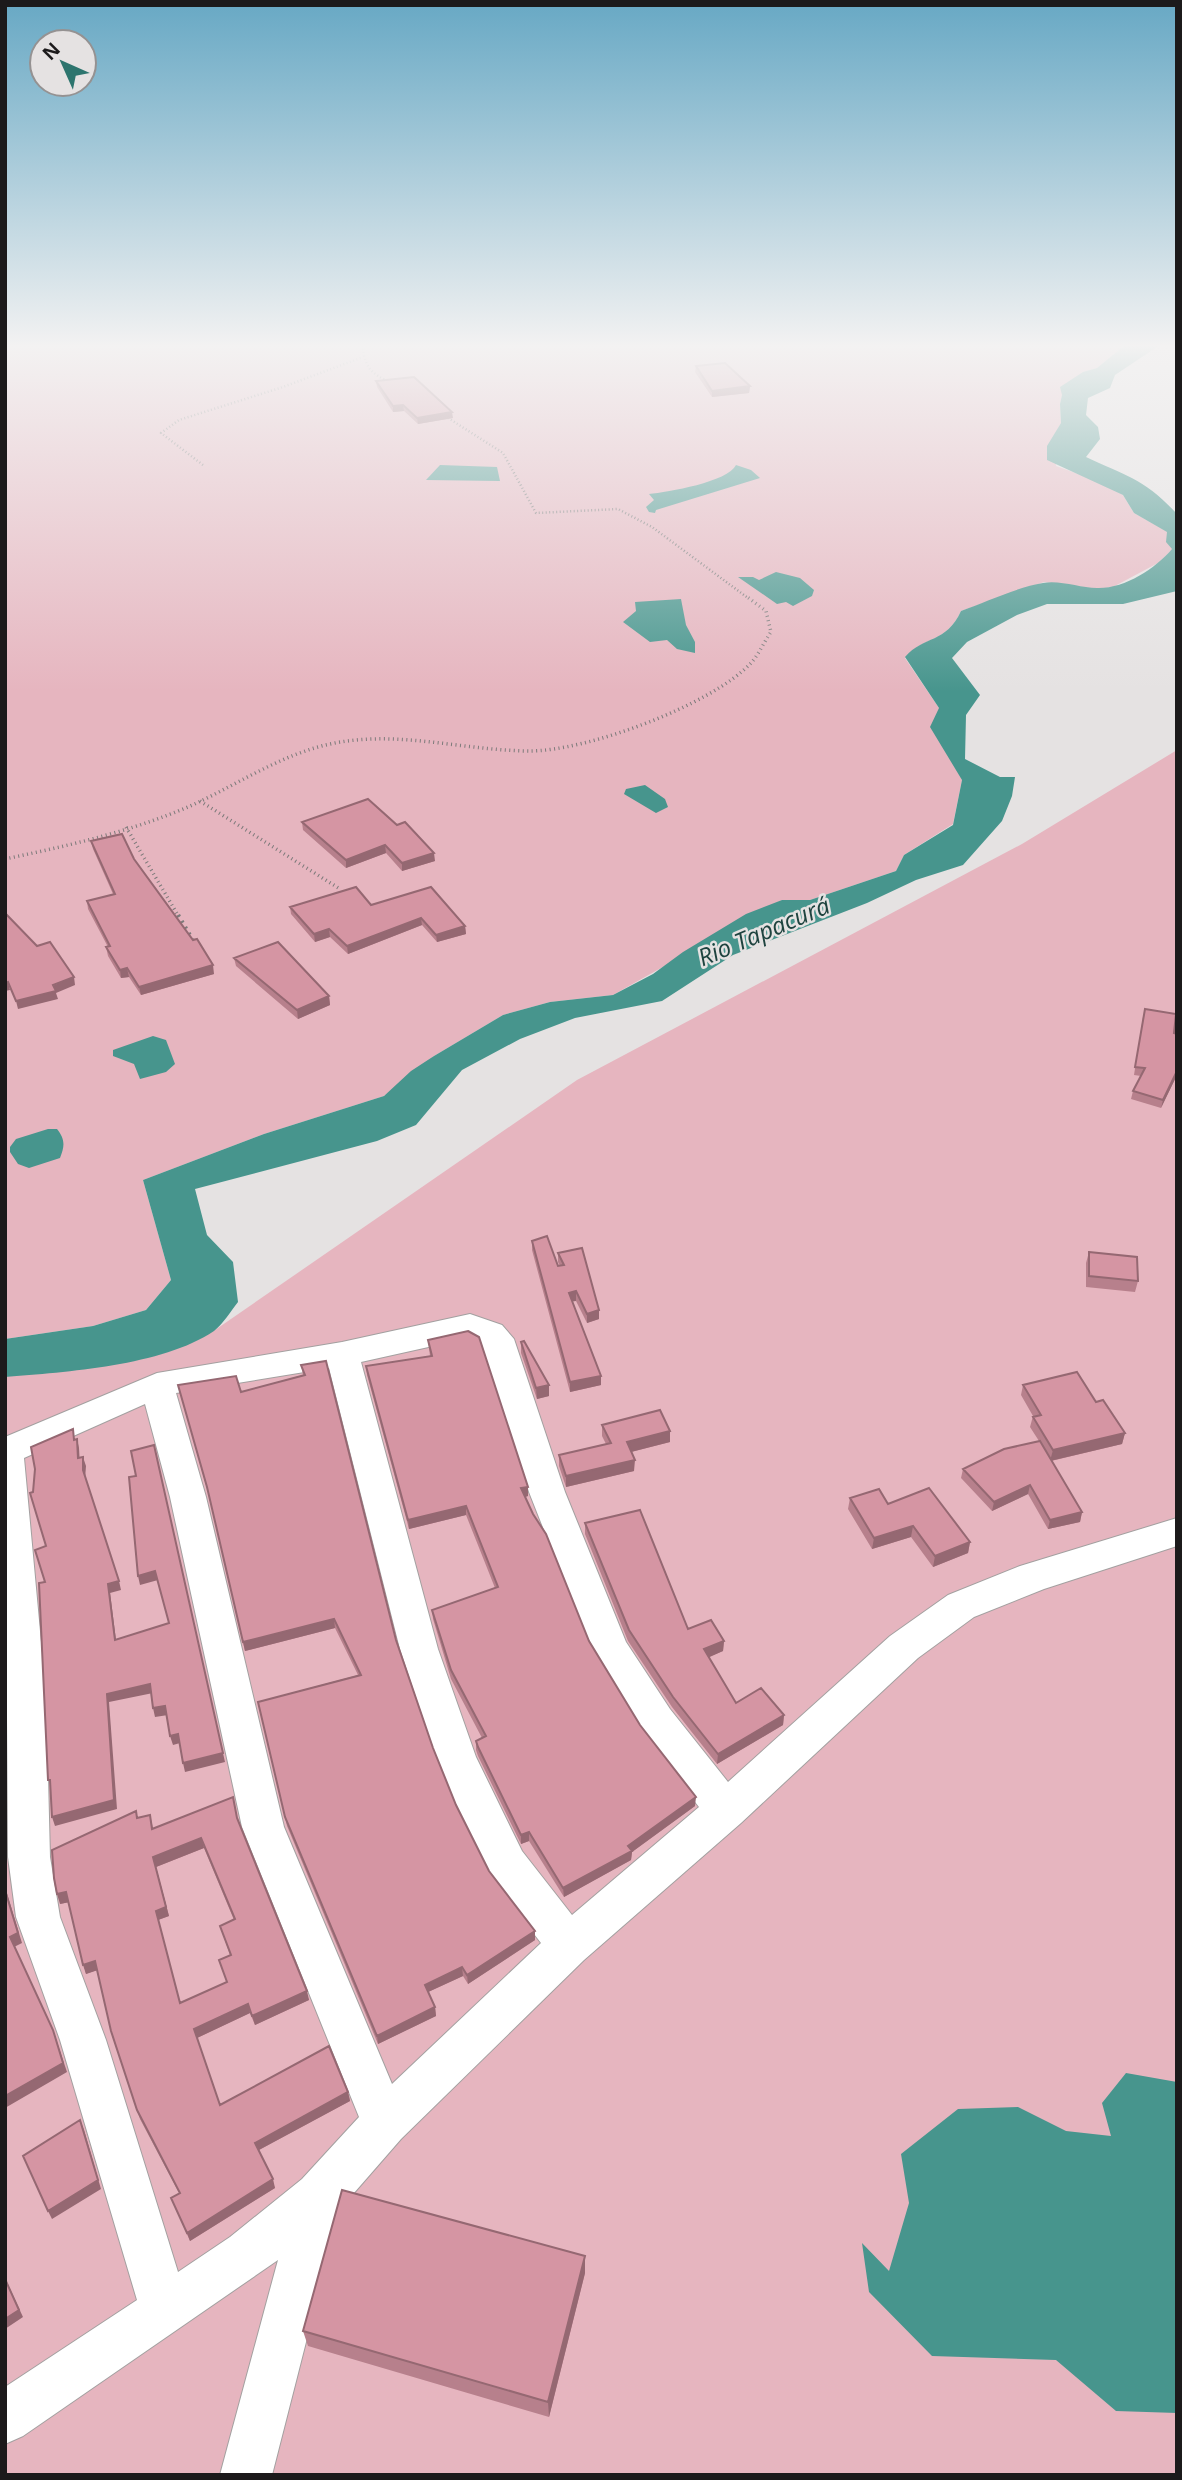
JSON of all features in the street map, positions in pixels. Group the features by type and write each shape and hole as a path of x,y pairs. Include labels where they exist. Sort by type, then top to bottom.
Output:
{"street":[{"path":"165,2311 83,2040 38,1917 29,1857 26,1696 6,1452 157,1385 217,1372 342,1354 470,1326 490,1332 497,1339 547,1492 610,1649 656,1721 726,1810"},
{"path":"342,1354 419,1649 456,1757 480,1814 507,1865 569,1945"},
{"path":"157,1385 188,1497 263,1827 385,2123"},
{"path":"5,2418 247,2254 319,2196 385,2123 569,1945 726,1810 904,1647 961,1606 1033,1577 1177,1532"},
{"path":"246,2475 319,2196"}],"path":[{"path":"197,461 203,465"},
{"path":"5,859 56,848 174,813 317,748 355,739 396,736 531,751 588,743 708,696 750,664 771,632 765,611 652,527 618,509 537,513 507,461"},
{"path":"199,800 340,890"},
{"path":"126,827 194,943"}],"shaded area":[{"path":"5,461 1056,461 1056,466 1090,478 1123,495 1134,513 1168,532 1173,549 1158,563 1113,587 1098,589 1044,582 961,611 949,629 905,658 939,708 962,780 953,824 904,855 896,871 810,900 782,900 613,995 550,1002 503,1015 434,1056 384,1096 264,1134 143,1180 171,1280 146,1310 93,1326 5,1339"},
{"path":"1177,750 1177,2475 5,2475 5,1363 215,1330 577,1080 1022,844"}],"water":[{"name":"Rio Tapacurá","path":"1049,461 1094,461 1145,486 1166,502 1177,514 1177,591 1123,604 1047,604 1017,615 967,642 952,658 980,695 966,715 965,759 1000,777 1015,777 1012,796 1002,821 963,865 916,880 867,903 733,955 662,1001 575,1018 520,1039 462,1070 416,1125 377,1141 195,1189 207,1235 233,1262 238,1302 214,1331 193,1343 141,1360 5,1377 5,1339 93,1326 146,1310 171,1280 143,1180 264,1134 384,1096 411,1071 503,1015 550,1002 613,995 653,974 683,952 746,914 782,900 810,900 896,871 904,855 953,825 962,780 930,727 939,708 905,657 912,650 949,629 961,611 1013,591 1043,583 1097,588 1118,585 1157,564 1172,549 1166,542 1167,532 1134,513 1123,495"},
{"path":"440,465 497,467 500,481 426,480"},
{"path":"736,465 751,470 760,478 656,510 655,513 649,512 646,507 654,500 649,494 710,481 731,471"},
{"path":"776,572 800,578 814,590 812,596 793,606 786,602 777,604 738,577 753,577 759,580"},
{"path":"681,599 686,625 695,642 695,653 677,649 667,640 650,642 623,622 636,611 635,602"},
{"path":"645,785 665,799 668,807 656,813 624,794 626,789"},
{"path":"153,1036 166,1040 175,1064 166,1072 140,1079 134,1064 113,1056 113,1050"},
{"path":"48,1129 57,1129 62,1136 60,1158 29,1168 18,1164 10,1152 16,1139"},
{"path":"1126,2073 1177,2082 1177,2413 1116,2411 1056,2360 932,2356 869,2292 862,2243 889,2271 909,2203 901,2154 958,2109 1018,2107 1066,2131 1111,2136 1102,2103"}],"building":[{"path":"368,799 397,825 405,822 434,853 402,863 385,845 346,860 302,822"},
{"path":"122,834 134,859 193,940 197,939 213,965 139,987 127,968 120,970 106,947 110,946 87,901 115,894 91,841"},
{"path":"356,887 371,905 431,887 465,926 436,935 421,918 347,946 329,929 314,934 290,907"},
{"path":"5,913 37,946 50,942 74,977 53,985 56,991 16,1001 8,982 5,983"},
{"path":"278,942 329,996 297,1010 234,958"},
{"path":"1145,1009 1176,1014 1174,1033 1177,1034 1177,1071 1163,1100 1133,1091 1145,1068 1135,1067"},
{"path":"547,1236 558,1266 564,1265 558,1253 582,1248 599,1310 587,1314 576,1291 569,1293 601,1376 570,1382 532,1241"},
{"path":"1089,1252 1137,1257 1138,1281 1089,1276"},
{"path":"468,1331 479,1337 528,1487 521,1488 546,1534 589,1641 640,1725 696,1797 628,1846 632,1851 563,1888 529,1832 521,1835 478,1747 476,1741 486,1736 451,1670 432,1610 498,1587 466,1506 408,1520 366,1366 432,1356 428,1340"},
{"path":"524,1341 549,1385 536,1388 521,1342"},
{"path":"326,1361 396,1640 433,1748 456,1805 489,1871 535,1931 467,1975 462,1967 425,1985 435,2007 377,2036 285,1817 258,1702 361,1675 334,1619 243,1642 207,1487 178,1385 236,1376 241,1392 305,1375 301,1365"},
{"path":"1077,1372 1096,1402 1103,1400 1125,1433 1053,1450 1033,1417 1041,1415 1023,1385"},
{"path":"660,1410 670,1431 627,1442 635,1460 566,1476 559,1455 611,1443 602,1425"},
{"path":"73,1429 74,1440 77,1439 78,1458 83,1457 83,1470 119,1581 108,1584 115,1640 169,1623 155,1571 138,1576 129,1477 136,1476 131,1451 154,1445 223,1753 183,1763 178,1734 170,1736 165,1706 153,1708 150,1684 107,1694 114,1800 52,1817 39,1583 45,1582 35,1550 46,1546 30,1493 33,1492 35,1469 31,1447"},
{"path":"1040,1441 1082,1512 1050,1520 1030,1485 994,1502 963,1469 1004,1449"},
{"path":"929,1488 970,1542 935,1556 913,1526 874,1538 850,1498 879,1489 888,1504"},
{"path":"640,1510 688,1629 711,1620 724,1641 704,1649 736,1703 761,1688 784,1715 718,1754 673,1697 629,1630 585,1523"},
{"path":"233,1797 237,1818 307,1991 252,2016 248,2004 194,2029 220,2105 329,2046 348,2092 255,2143 273,2179 187,2233 171,2198 180,2193 137,2110 111,2031 95,1961 83,1965 66,1892 57,1894 54,1878 52,1850 136,1811 137,1818 150,1815 152,1829","holes":["201,1838 235,1919 220,1926 231,1955 219,1960 227,1982 180,2003 156,1911 166,1907 153,1857"]},
{"path":"5,1890 18,1933 10,1937 53,2030 63,2063 5,2096"},
{"path":"80,2120 98,2180 48,2211 23,2156"},
{"path":"342,2190 585,2256 548,2402 303,2331"},
{"path":"5,2279 19,2310 5,2319"}]}
